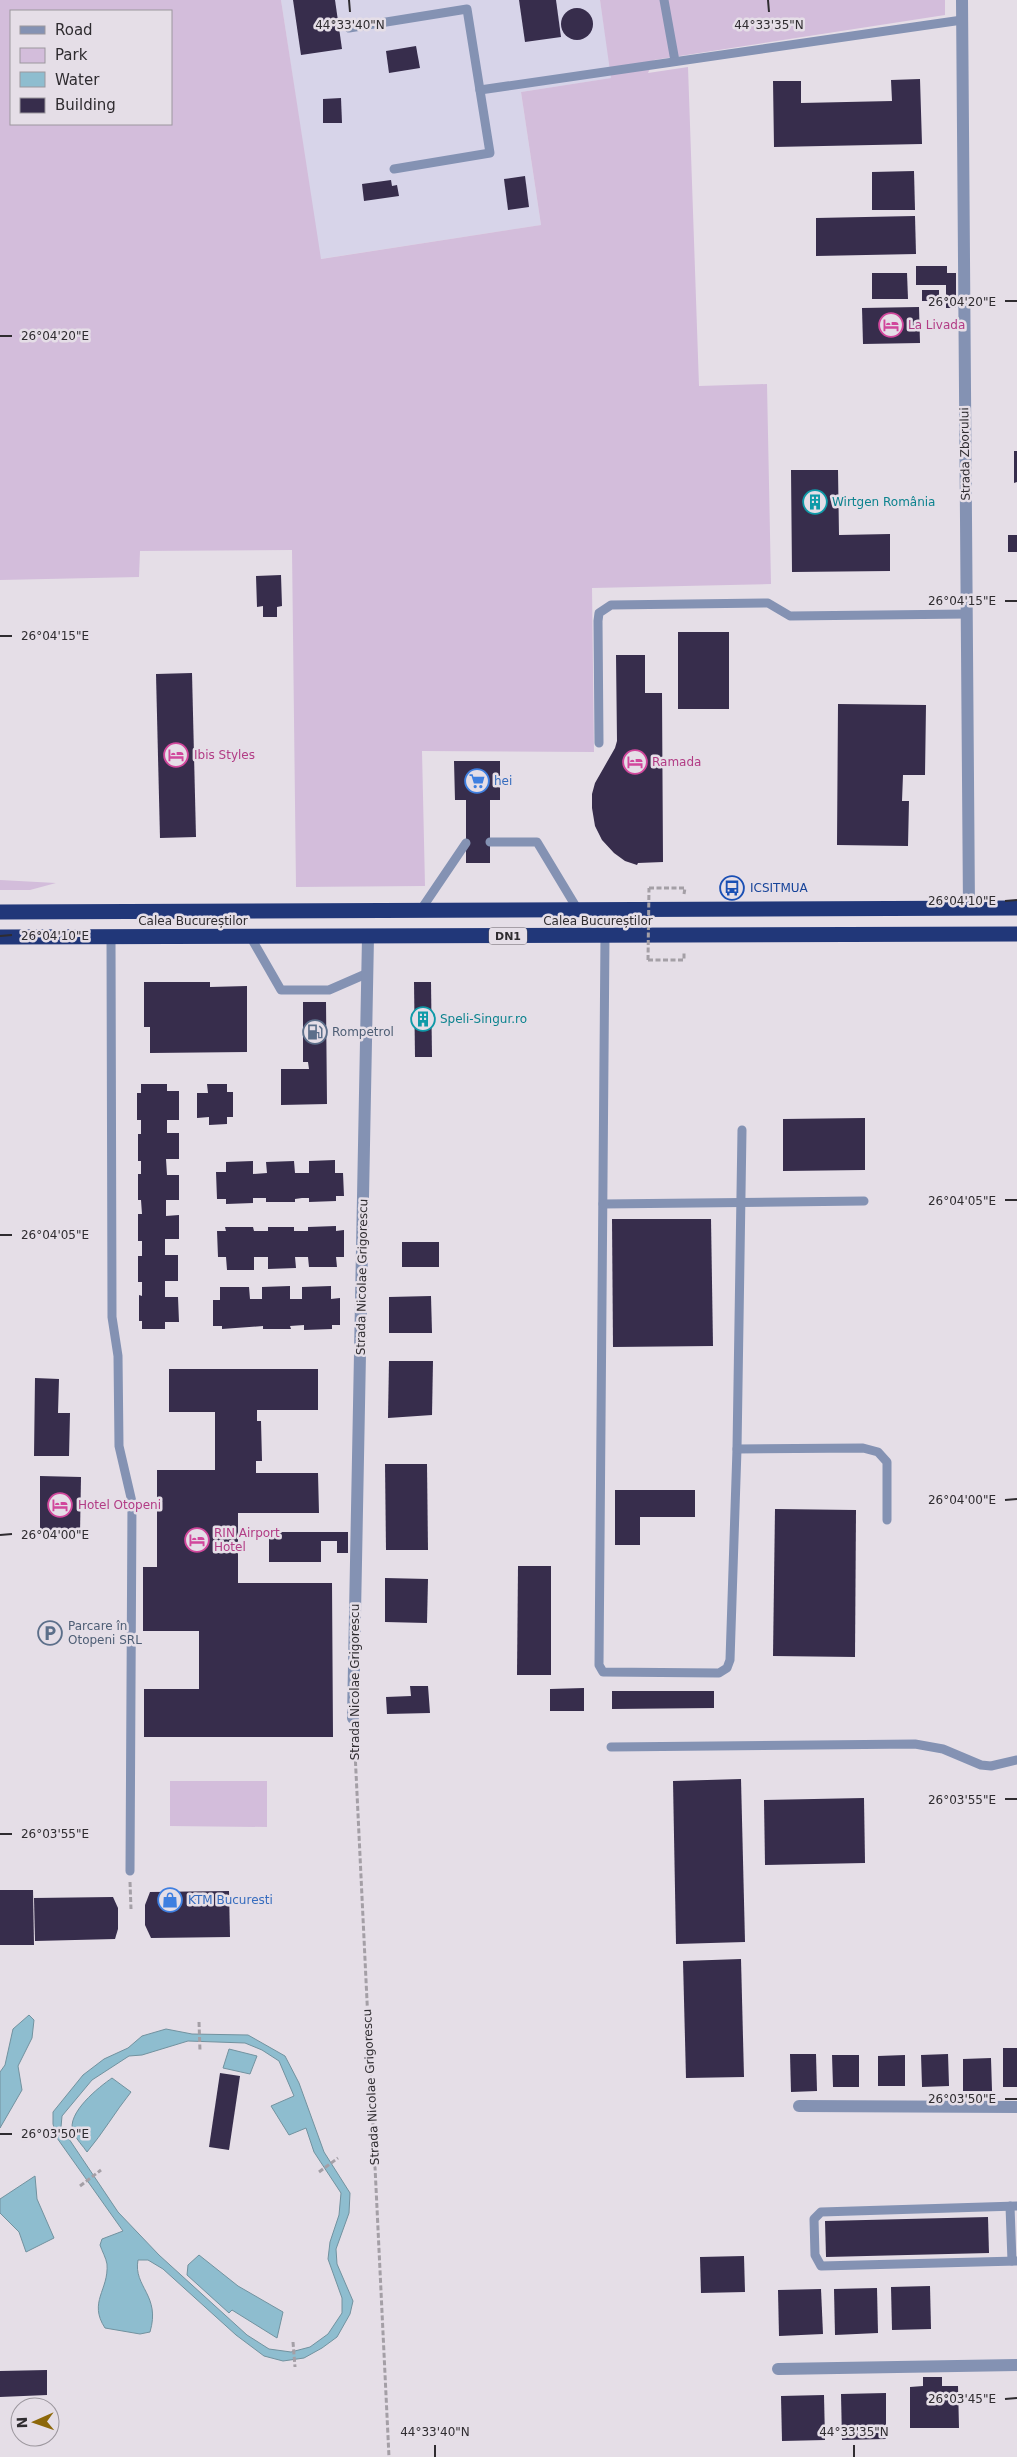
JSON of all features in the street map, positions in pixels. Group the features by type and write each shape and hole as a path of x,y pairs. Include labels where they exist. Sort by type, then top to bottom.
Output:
{"highway":[{"name":"Calea Bucureștilor","path":"0,912 1017,908"},
{"name":"Calea Bucureștilor","path":"0,937 1017,934"}],"street":[{"name":"Strada Zborului","path":"962,0 969,909"},
{"name":"Strada Nicolae Grigorescu","path":"353,1718 368,937"},
{"path":"799,2106 1017,2107"},
{"path":"778,2369 1017,2365"}],"lane":[{"path":"664,0 675,61"},
{"path":"349,28 467,9 490,153 394,168"},
{"path":"480,90 962,20"},
{"path":"600,743 598,621 599,614 611,605 768,603 790,616 967,614"},
{"path":"490,842 537,842 578,910"},
{"path":"420,911 466,843"},
{"path":"112,936 112,1317 118,1356 119,1446 132,1502 130,1872"},
{"path":"250,936 281,990 329,990 368,972"},
{"path":"605,936 600,1666 603,1672 719,1673 728,1668 730,1660 737,1449 742,1130"},
{"path":"603,1204 864,1201"},
{"path":"737,1449 863,1448 878,1452 886,1462 887,1520"},
{"path":"611,1747 915,1744 943,1749 991,1766 1017,1760"},
{"path":"1014,2206 1015,2261 821,2266 815,2255 814,2219 821,2212 1014,2206"}],"path":[{"path":"684,888 649,888 648,960 684,960"},
{"name":"Strada Nicolae Grigorescu","path":"353,1718 390,2457"},
{"path":"130,1872 131,1908"},
{"path":"199,2022 200,2051"},
{"path":"319,2172 338,2158"},
{"path":"80,2186 102,2170"},
{"path":"293,2342 295,2367"}],"shaded area":[{"path":"281,0 600,0 612,78 521,92 541,225 320,259"}],"green space":[{"path":"0,0 281,0 321,259 541,225 521,92 611,78 600,0 945,0 945,15 654,60 648,73 688,67 699,386 767,384 771,584 592,588 594,752 422,751 425,886 296,887 292,550 140,551 139,577 0,580"},
{"path":"0,880 56,883 30,890 0,890"},
{"path":"170,1781 267,1781 267,1827 170,1826"}],"water":[{"path":"29,2015 34,2020 32,2038 18,2066 22,2090 0,2128 0,2072 5,2065 13,2029"},
{"path":"166,2029 192,2034 248,2035 285,2056 299,2083 324,2152 350,2193 349,2213 336,2249 337,2264 353,2301 350,2314 337,2337 304,2358 283,2361 264,2356 236,2335 163,2269 148,2260 138,2260 138,2269 139,2277 150,2300 152,2309 150,2332 140,2334 105,2328 100,2319 99,2303 107,2273 107,2264 100,2245 102,2239 123,2231 57,2138 53,2124 53,2112 83,2075 104,2059 128,2048 142,2036","holes":["188,2041 245,2043 262,2050 279,2061 294,2096 271,2106 289,2135 306,2128 314,2152 341,2193 339,2215 330,2242 328,2259 342,2298 342,2313 328,2334 310,2347 291,2352 269,2349 247,2335 159,2255 118,2212 61,2127 62,2116 92,2080 129,2056 142,2055"]},
{"path":"229,2049 257,2056 250,2074 223,2068"},
{"path":"112,2078 131,2092 87,2152 73,2132 74,2117 85,2101"},
{"path":"35,2176 37,2199 54,2238 26,2252 19,2232 0,2213 0,2199"},
{"path":"199,2255 238,2286 283,2312 277,2338 232,2310 229,2313 187,2275 188,2265"}],"building":[{"path":"293,0 335,0 342,49 301,55"},
{"path":"519,0 556,0 561,37 525,42"},
{"path":"577,8 583,9 588,13 592,18 592,30 588,35 583,39 577,40 571,39 566,35 562,30 561,24 562,18 566,13 571,9"},
{"path":"416,46 420,68 389,73 386,51"},
{"path":"920,79 922,144 774,147 773,81 801,81 801,103 892,101 891,80"},
{"path":"341,98 342,123 323,123 323,99"},
{"path":"914,171 915,210 872,210 872,172"},
{"path":"525,176 529,207 508,210 504,179"},
{"path":"391,180 392,186 397,185 399,196 364,201 362,184"},
{"path":"915,216 916,254 816,256 816,218"},
{"path":"916,266 947,266 947,273 956,273 956,308 946,308 946,285 916,285"},
{"path":"872,273 907,273 908,299 872,299"},
{"path":"922,290 939,290 939,301 922,301"},
{"name":"La Livada","path":"919,307 920,343 863,344 862,308"},
{"path":"1014,451 1017,451 1017,482 1014,483"},
{"name":"Wirtgen România","path":"791,470 838,470 839,535 890,534 890,571 792,572"},
{"path":"1008,535 1017,535 1017,552 1008,552"},
{"path":"281,575 282,606 277,607 277,617 263,617 263,606 257,607 256,576"},
{"path":"678,632 729,632 729,709 678,709"},
{"name":"Ramada","path":"616,655 645,655 645,693 662,693 663,862 638,863 637,865 625,861 614,853 602,840 595,826 592,794 595,783 617,741"},
{"name":"Ibis Styles","path":"192,673 196,837 160,838 156,674"},
{"path":"838,704 926,705 925,775 903,775 902,801 909,801 908,846 837,845"},
{"path":"454,761 500,761 500,800 490,800 490,863 466,863 466,800 455,800"},
{"path":"144,982 210,982 210,987 247,986 247,1052 150,1053 150,1027 144,1027"},
{"name":"Speli-Singur.ro","path":"414,982 431,982 432,1057 415,1057"},
{"path":"303,1002 326,1002 327,1104 281,1105 281,1069 309,1069 308,1062 303,1062"},
{"path":"141,1084 167,1084 167,1091 179,1091 179,1120 167,1120 167,1133 179,1133 179,1159 166,1159 167,1175 179,1175 179,1200 166,1200 166,1216 179,1215 179,1239 165,1239 165,1255 178,1255 178,1281 165,1281 165,1297 178,1297 179,1322 165,1322 165,1329 142,1329 142,1321 139,1321 139,1295 142,1296 142,1282 138,1282 138,1256 142,1256 142,1241 138,1241 138,1214 142,1214 141,1200 138,1200 138,1174 141,1174 141,1161 138,1161 138,1134 141,1134 141,1120 137,1120 137,1093 141,1093"},
{"path":"207,1084 227,1084 227,1092 233,1092 233,1117 227,1117 227,1124 209,1125 209,1117 197,1118 197,1093 208,1093"},
{"path":"865,1118 865,1170 783,1171 783,1119"},
{"path":"335,1160 335,1173 343,1173 344,1196 336,1196 336,1201 309,1202 309,1198 302,1198 295,1199 295,1202 266,1202 266,1198 253,1198 253,1203 226,1204 226,1199 217,1199 216,1172 226,1172 226,1162 253,1161 253,1174 267,1173 266,1162 294,1161 295,1173 309,1173 309,1161"},
{"path":"612,1219 711,1219 713,1346 613,1347"},
{"path":"336,1226 336,1231 344,1230 344,1257 336,1257 337,1267 309,1267 308,1257 295,1257 296,1268 268,1269 268,1257 254,1257 254,1270 227,1270 226,1257 218,1257 217,1231 226,1231 225,1227 253,1227 254,1231 268,1231 268,1227 294,1227 294,1231 308,1231 308,1227"},
{"path":"402,1242 439,1242 439,1267 402,1267"},
{"path":"290,1286 290,1299 302,1299 302,1287 331,1286 331,1299 340,1298 340,1325 332,1325 332,1329 304,1330 304,1325 290,1326 291,1329 263,1329 263,1326 222,1329 222,1326 213,1326 213,1300 220,1300 220,1287 249,1287 250,1299 262,1299 262,1287"},
{"path":"431,1296 432,1333 389,1333 389,1297"},
{"path":"389,1361 433,1361 432,1415 388,1418"},
{"name":"RIN Airport Hotel","path":"169,1369 318,1369 318,1410 257,1410 257,1421 261,1421 262,1461 256,1461 256,1473 318,1473 319,1513 238,1513 238,1583 332,1583 333,1737 144,1737 144,1689 199,1689 199,1631 143,1631 143,1567 157,1567 157,1470 215,1470 215,1412 169,1412"},
{"path":"35,1378 59,1379 58,1413 70,1413 69,1456 34,1456"},
{"path":"385,1464 427,1464 428,1550 386,1550"},
{"name":"Hotel Otopeni","path":"40,1476 81,1477 80,1533 40,1533"},
{"path":"615,1490 695,1490 695,1517 640,1517 640,1545 615,1545"},
{"path":"775,1509 856,1510 855,1657 773,1656"},
{"path":"269,1532 348,1532 348,1553 337,1553 337,1541 321,1541 321,1562 269,1562"},
{"path":"518,1566 551,1566 551,1675 517,1675"},
{"path":"385,1578 428,1579 427,1623 385,1622"},
{"path":"410,1686 428,1686 430,1713 387,1714 386,1697 411,1696"},
{"path":"584,1688 584,1711 550,1711 550,1689"},
{"path":"612,1691 714,1691 714,1708 612,1709"},
{"path":"741,1779 745,1942 676,1944 673,1781"},
{"path":"864,1798 865,1863 765,1865 764,1800"},
{"path":"0,1890 33,1890 34,1945 0,1945"},
{"path":"229,1891 230,1937 151,1938 145,1925 145,1905 150,1892"},
{"path":"113,1897 118,1908 118,1929 115,1939 35,1941 34,1898"},
{"path":"741,1959 744,2077 686,2078 683,1961"},
{"path":"1003,2048 1017,2048 1017,2087 1003,2087"},
{"path":"790,2054 816,2054 817,2091 791,2092"},
{"path":"948,2054 949,2086 922,2087 921,2055"},
{"path":"832,2055 859,2055 859,2087 833,2087"},
{"path":"905,2055 905,2086 878,2086 878,2056"},
{"path":"991,2058 992,2091 963,2091 963,2059"},
{"path":"220,2073 240,2076 229,2150 209,2147"},
{"path":"988,2217 989,2253 826,2257 825,2221"},
{"path":"744,2256 745,2292 701,2293 700,2257"},
{"path":"930,2286 931,2329 892,2330 891,2287"},
{"path":"877,2288 878,2333 835,2335 834,2289"},
{"path":"821,2289 823,2334 779,2336 778,2290"},
{"path":"47,2370 47,2395 0,2397 0,2371"},
{"path":"923,2377 942,2377 942,2386 958,2386 959,2428 910,2428 910,2387 923,2386"},
{"path":"886,2393 886,2439 842,2440 841,2394"},
{"path":"824,2395 825,2440 782,2441 781,2396"}],"place":[{"name":"La Livada","path":"891,325"},
{"name":"Wirtgen România","path":"815,502"},
{"name":"Ibis Styles","path":"176,755"},
{"name":"Ramada","path":"635,762"},
{"name":"hei","path":"477,781"},
{"name":"ICSITMUA","path":"732,888"},
{"name":"Speli-Singur.ro","path":"423,1019"},
{"name":"Rompetrol","path":"315,1032"},
{"name":"Hotel Otopeni","path":"60,1505"},
{"name":"RIN Airport Hotel","path":"197,1540"},
{"name":"Parcare în Otopeni SRL","path":"50,1633"},
{"name":"KTM Bucuresti","path":"170,1900"}]}
